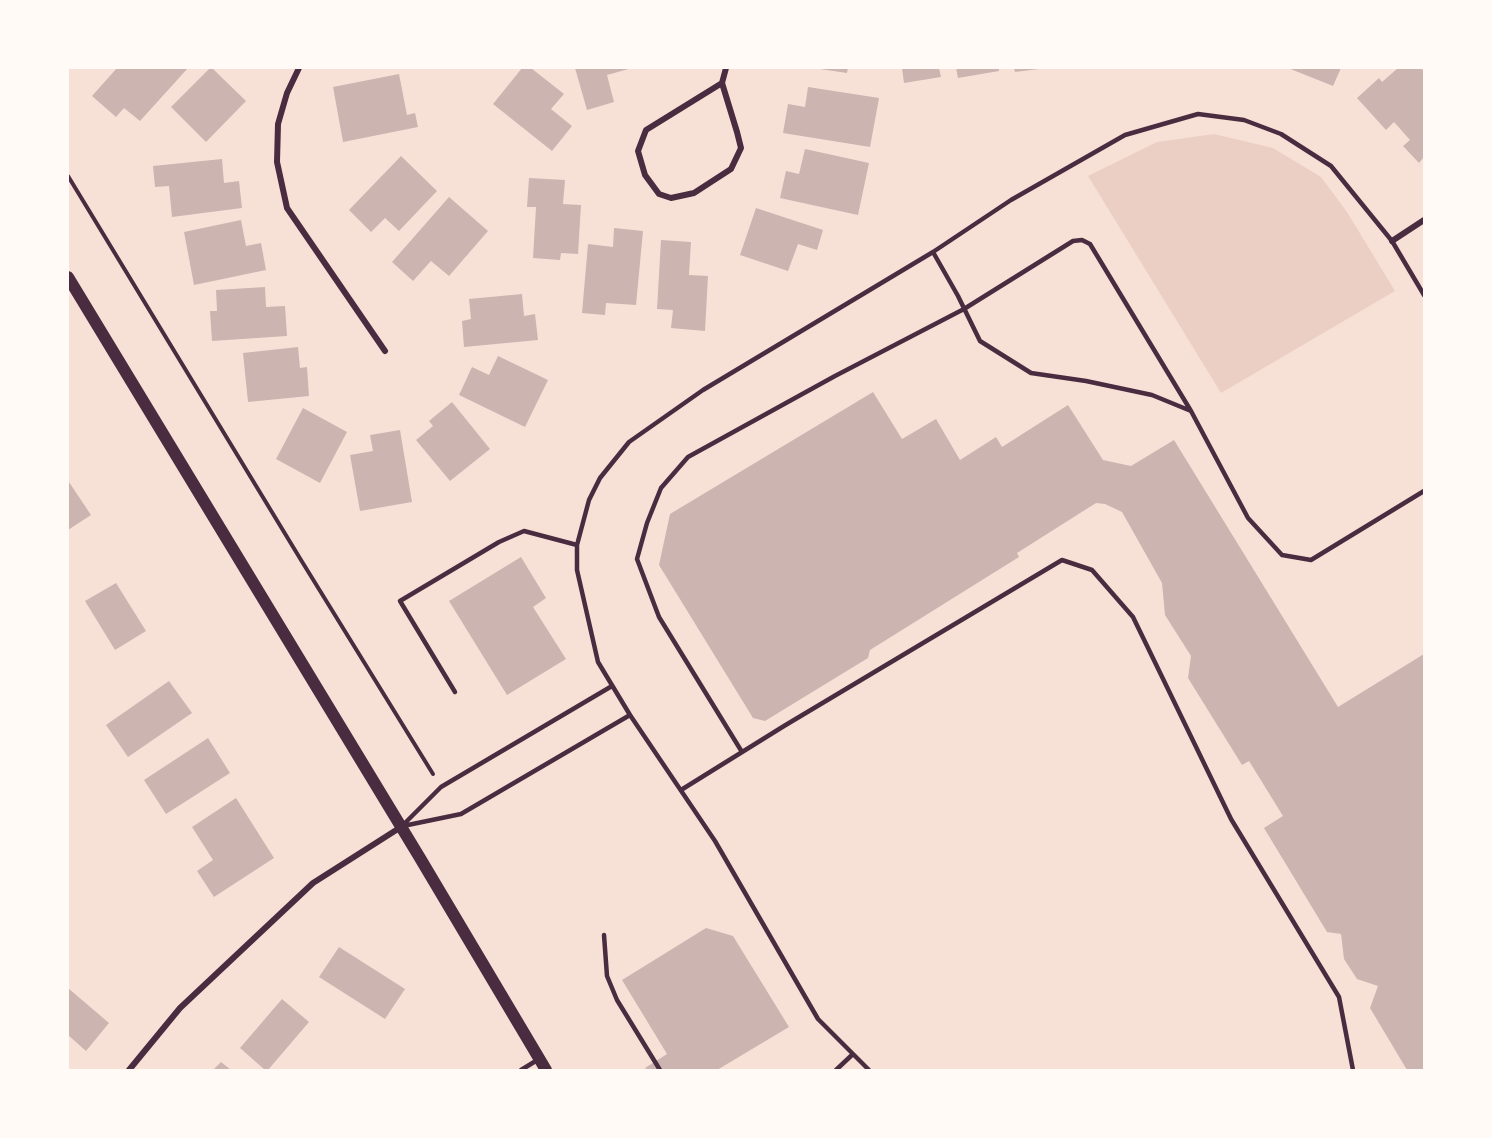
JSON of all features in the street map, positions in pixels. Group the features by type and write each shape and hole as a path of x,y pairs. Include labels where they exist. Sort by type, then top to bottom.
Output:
{"main road":[{"path":"68,277 546,1071"}],"street":[{"path":"299,68 287,93 278,124 277,162 287,208 385,351"},
{"path":"722,83 646,130 638,151 645,175 659,194 671,198 694,193 731,169 741,148 722,83 726,68"},
{"path":"1392,242 1425,220"},
{"path":"129,1071 180,1008 313,882 401,827"}],"lane":[{"path":"869,1071 818,1019 715,841 630,715 598,662 577,570 577,545 589,500 600,478 629,442 703,390 933,252 1011,200 1125,135 1198,114 1244,120 1281,134 1331,166 1392,242 1425,295"},
{"path":"742,752 659,617 637,559 647,523 661,488 688,457 835,376 964,309 1073,241 1082,240 1090,244 1191,411 1248,518 1282,555 1311,560 1425,491"},
{"path":"933,252 980,341 1031,374 1086,381 1152,396 1191,411"},
{"path":"455,692 400,601 499,542 524,531 577,545"},
{"path":"681,790 1062,560 1092,570 1133,617 1231,819 1339,997 1353,1071"},
{"path":"401,827 441,787 612,686"},
{"path":"401,827 461,814 630,715"},
{"path":"604,935 607,976 617,1000 660,1071"},
{"path":"836,1071 853,1054"},
{"path":"521,1071 539,1059"}],"path":[{"path":"68,176 441,787"}],"shaded area":[{"path":"1214,134 1273,148 1321,177 1347,212 1395,291 1221,393 1088,176 1157,142"}],"building":[{"path":"117,68 188,68 140,121 124,108 116,117 92,96"},
{"path":"210,68 246,101 206,142 171,107"},
{"path":"522,68 531,68 564,94 551,109 572,126 552,151 493,104"},
{"path":"575,68 632,68 607,75 614,102 587,110"},
{"path":"820,68 848,68 847,73"},
{"path":"902,68 939,68 941,77 904,83"},
{"path":"956,68 999,68 999,71 958,78"},
{"path":"1014,68 1039,68 1039,69 1015,72"},
{"path":"1288,68 1341,68 1333,86"},
{"path":"1398,68 1421,68 1424,71 1424,157 1419,163 1403,146 1410,140 1394,122 1386,130 1357,98 1379,78 1382,82"},
{"path":"399,74 407,115 415,113 418,127 343,142 333,87"},
{"path":"808,87 879,98 870,147 783,133 788,104 805,107"},
{"path":"805,149 869,163 858,215 780,198 786,171 799,174"},
{"path":"401,156 437,191 399,231 385,218 371,232 349,210"},
{"path":"222,159 224,183 239,181 242,208 172,217 169,186 155,187 153,166"},
{"path":"529,178 565,180 563,204 581,205 578,254 561,253 560,260 533,258 536,207 527,207"},
{"path":"449,197 488,231 449,276 431,261 413,281 392,262"},
{"path":"756,208 823,230 817,250 798,244 788,271 740,255"},
{"path":"241,220 246,246 261,243 266,270 194,285 184,232"},
{"path":"614,228 643,231 636,305 606,303 605,315 582,313 588,244 613,247"},
{"path":"661,240 691,242 689,275 708,276 705,331 671,328 673,310 657,309"},
{"path":"265,287 266,307 285,306 287,336 212,341 210,311 217,311 216,290"},
{"path":"522,294 524,316 535,314 538,340 464,347 462,321 471,319 469,299"},
{"path":"298,347 300,368 307,367 309,396 248,402 243,353"},
{"path":"498,356 548,380 525,427 459,395 472,367 489,375"},
{"path":"873,392 902,439 936,419 960,460 996,437 1002,447 1068,405 1103,460 1131,466 1174,440 1338,707 1424,654 1424,1070 1407,1070 1370,1008 1378,986 1357,979 1344,959 1341,934 1327,932 1264,828 1283,816 1249,761 1242,765 1188,678 1191,656 1165,615 1162,583 1122,512 1105,504 1096,503 1017,553 1019,557 870,650 868,658 765,721 753,718 659,565 670,514"},
{"path":"452,402 490,449 450,481 416,440 433,426 429,421"},
{"path":"303,408 347,432 320,483 276,459"},
{"path":"400,430 412,502 360,511 350,455 373,451 370,435"},
{"path":"68,483 91,515 68,530"},
{"path":"521,557 546,598 533,607 566,659 507,695 449,601"},
{"path":"116,583 146,631 115,650 85,601"},
{"path":"169,681 192,713 128,757 106,725"},
{"path":"208,738 230,773 166,814 144,780"},
{"path":"236,798 274,858 214,897 197,871 213,860 192,827"},
{"path":"706,928 733,936 789,1027 717,1070 647,1070 645,1068 667,1054 622,980"},
{"path":"339,947 405,989 385,1019 319,977"},
{"path":"68,988 109,1023 86,1051 68,1035"},
{"path":"282,999 309,1022 268,1070 265,1070 240,1048"},
{"path":"221,1062 231,1070 213,1070"}]}
